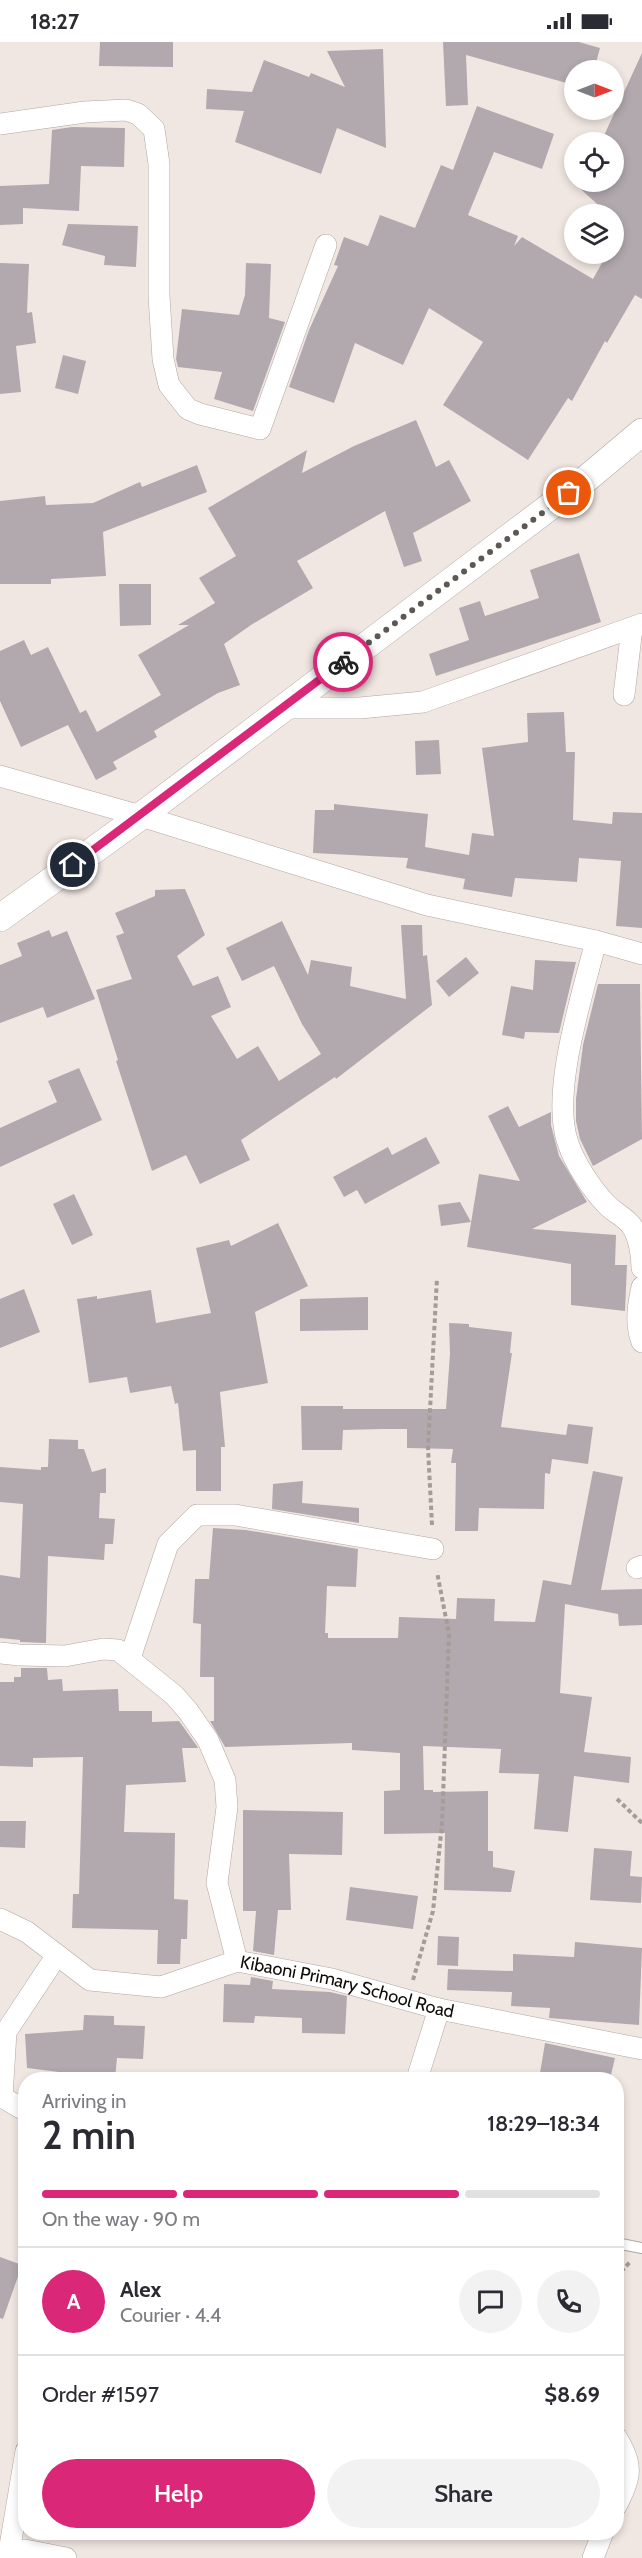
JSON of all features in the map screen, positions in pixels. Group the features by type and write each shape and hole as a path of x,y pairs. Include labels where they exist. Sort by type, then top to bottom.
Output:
{"street":[{"path":"0,124 85,112 126,110 138,114 154,129 159,164 159,296 163,359 169,385 177,398 188,409 200,414 260,429 326,244"},
{"path":"0,918 141,816 585,480 642,432"},
{"path":"281,708 360,708 423,702 637,626"},
{"path":"624,695 637,626"},
{"path":"0,776 141,816 427,905 642,954"},
{"path":"596,942 573,1035 563,1094 563,1116 568,1143 585,1175 607,1205 631,1224 642,1254 642,1269"},
{"path":"642,1287 637,1315 638,1333 642,1342"},
{"path":"130,1658 168,1544 197,1515 235,1515 433,1549"},
{"path":"0,1653 65,1656 103,1649 118,1650 174,1695 188,1711 208,1740 225,1780 227,1807 217,1883 237,1960"},
{"name":"Kibaoni Primary School Road","path":"0,1919 27,1932 90,1980 161,1987 237,1960 332,1979 439,2009 642,2049"},
{"path":"18,2106 2,2097 6,2032 57,1955"},
{"path":"419,2072 439,2009"},
{"path":"624,2491 629,2482 628,2447"},
{"path":"10,2556 18,2504"},
{"path":"593,2558 600,2540"},
{"path":"10,2556 25,2550 66,2558"}],"lane":[{"path":"624,2245 642,2248"}],"path":[{"path":"406,2000 433,1911 442,1824 448,1634 433,1549 428,1448 437,1278"},
{"path":"617,1799 642,1823"}],"building":[{"path":"100,42 173,42 173,67 99,66"},
{"path":"443,42 579,42 600,48 597,60 564,60 564,82 466,55 468,105 446,106"},
{"path":"383,49 386,148 337,128 321,174 235,142 244,111 206,109 207,89 252,92 264,60 309,77 311,73 345,87 327,51"},
{"path":"642,53 642,299 635,295 607,343 605,341 572,401 568,398 528,460 443,405 483,342 429,308 403,365 355,343 334,403 289,387 309,330 338,266 334,265 344,237 368,246 380,215 415,228 441,165 453,170 477,106 554,134 542,169 494,152 468,215 518,236 514,246 522,237 564,262 564,264 593,279 601,264 624,264 624,204 597,204 584,192 624,192 624,132 606,132 611,120 624,120 624,92"},
{"path":"72,127 125,128 124,167 81,166 79,211 23,208 23,224 0,225 0,186 49,184 52,130"},
{"path":"68,224 138,226 136,267 104,265 105,256 62,245"},
{"path":"0,263 29,264 27,313 32,312 36,343 16,346 21,392 0,394"},
{"path":"246,263 271,264 269,318 285,322 253,411 214,399 222,372 178,367 176,359 182,309 239,315 245,295"},
{"path":"63,355 86,361 78,394 55,388"},
{"path":"416,420 436,467 449,460 471,501 413,533 422,561 404,567 385,511 297,561 313,588 224,644 240,685 218,693 154,731 157,737 113,762 117,769 96,780 68,725 21,747 0,701 0,651 24,640 31,655 48,647 80,713 86,710 97,732 161,695 138,655 189,625 178,625 215,603 199,578 236,556 208,508 307,450 302,473 354,446"},
{"path":"197,465 207,492 103,532 106,576 51,579 51,584 0,584 0,501 45,496 46,505 93,503 140,482 142,487"},
{"path":"579,553 601,622 436,676 429,654 469,640 459,608 480,601 485,616 539,598 530,570"},
{"path":"119,584 151,584 151,625 120,626"},
{"path":"564,712 566,752 575,752 573,820 612,824 613,812 642,813 642,928 616,926 621,861 579,858 577,882 515,878 512,897 463,889 465,879 406,868 408,858 313,853 315,810 334,810 334,804 428,814 425,847 469,855 472,833 494,836 482,748 528,742 527,713"},
{"path":"439,740 441,774 416,775 415,741"},
{"path":"185,889 205,935 177,956 193,986 218,976 231,1007 211,1016 237,1059 258,1046 279,1081 321,1054 302,1024 274,966 242,981 226,948 282,921 308,975 311,960 352,967 350,986 406,999 401,925 422,925 423,956 427,955 432,1005 336,1079 335,1077 241,1140 250,1160 200,1184 186,1155 152,1171 116,1061 118,1060 96,990 132,979 116,936 124,933 115,913 155,896 155,890"},
{"path":"49,930 52,937 67,931 95,999 47,1018 43,1007 0,1023 0,965 22,956 17,943"},
{"path":"466,957 479,973 449,997 436,981"},
{"path":"535,960 576,962 559,1033 525,1032 524,1039 502,1035 511,986 533,990"},
{"path":"598,984 640,984 642,1139 593,1166 580,1139 576,1121 576,1099 583,1045"},
{"path":"79,1068 102,1120 0,1167 0,1128 57,1102 48,1081"},
{"path":"508,1106 519,1127 551,1112 551,1125 559,1156 587,1202 532,1229 616,1235 615,1265 627,1265 625,1311 571,1305 571,1264 467,1247 479,1174 520,1181 488,1116"},
{"path":"426,1137 440,1163 365,1204 357,1190 344,1197 333,1177 388,1147 392,1155"},
{"path":"74,1194 93,1235 72,1245 53,1204"},
{"path":"460,1202 471,1222 441,1226 438,1205"},
{"path":"278,1223 308,1286 255,1312 268,1383 220,1392 225,1447 221,1447 221,1491 196,1491 196,1450 183,1451 178,1403 175,1404 171,1386 130,1393 127,1377 89,1383 77,1299 97,1296 97,1299 151,1290 156,1323 211,1313 196,1248 229,1240 231,1246"},
{"path":"24,1289 40,1332 0,1348 0,1299"},
{"path":"368,1297 368,1330 300,1331 300,1299"},
{"path":"449,1323 469,1324 469,1327 512,1332 510,1353 512,1353 501,1427 566,1435 568,1424 593,1427 588,1464 552,1459 550,1474 545,1473 544,1509 479,1508 478,1531 455,1531 456,1463 451,1463 453,1449 407,1448 407,1429 382,1429 343,1430 342,1450 302,1450 301,1406 343,1406 343,1409 446,1409 450,1354"},
{"path":"49,1439 78,1440 78,1449 84,1449 92,1472 106,1468 106,1493 100,1493 99,1518 115,1519 113,1544 105,1544 104,1560 48,1556 46,1643 20,1642 20,1640 0,1638 0,1575 20,1578 23,1504 0,1502 0,1467 41,1470 41,1467 48,1467"},
{"path":"593,1471 623,1477 601,1590 642,1589 642,1625 619,1626 618,1614 565,1604 560,1693 592,1697 584,1752 631,1757 629,1783 574,1776 568,1832 534,1829 539,1774 499,1773 501,1749 423,1746 424,1790 433,1790 433,1792 488,1791 488,1851 493,1851 493,1867 515,1871 511,1892 444,1890 445,1833 384,1834 384,1791 400,1790 400,1753 352,1750 352,1743 225,1747 210,1721 214,1721 214,1677 200,1677 201,1624 193,1623 195,1579 209,1579 213,1528 246,1530 358,1549 356,1587 327,1586 325,1633 328,1633 328,1638 398,1638 399,1617 456,1619 457,1598 495,1599 494,1621 535,1622 543,1580 571,1585"},
{"path":"303,1481 302,1503 359,1508 359,1523 272,1509 273,1484"},
{"path":"21,1668 47,1668 48,1680 62,1679 63,1691 118,1689 119,1711 152,1711 152,1722 179,1721 197,1746 198,1748 182,1748 186,1782 126,1785 124,1832 175,1833 174,1899 188,1900 187,1939 181,1939 180,1964 157,1964 158,1930 72,1928 73,1894 79,1894 83,1757 33,1758 33,1767 0,1766 0,1682 14,1682 14,1677 21,1677"},
{"path":"243,1810 343,1812 342,1855 289,1854 291,1910 278,1910 274,1955 253,1951 256,1911 243,1911"},
{"path":"0,1821 26,1821 25,1848 0,1847"},
{"path":"594,1848 632,1851 630,1876 642,1877 641,1903 590,1900"},
{"path":"350,1887 418,1896 413,1929 346,1920"},
{"path":"438,1936 459,1937 458,1966 437,1965"},
{"path":"575,1942 642,1948 639,2025 549,2018 550,2008 511,2006 512,1992 447,1990 448,1969 513,1971 513,1954 574,1957"},
{"path":"251,1977 273,1981 272,1989 330,1992 347,1996 345,2034 302,2033 302,2018 255,2016 254,2023 223,2022 224,1984 250,1985"},
{"path":"84,2015 114,2016 114,2025 145,2026 143,2059 117,2058 116,2072 59,2072 27,2068 25,2034 83,2030"},
{"path":"545,2043 615,2058 612,2072 540,2072"},
{"path":"0,2257 18,2264 18,2276 3,2319 0,2318"}],"way so far":[{"path":"343,662 569,493"}],"route":[{"path":"73,865 343,662"}]}
